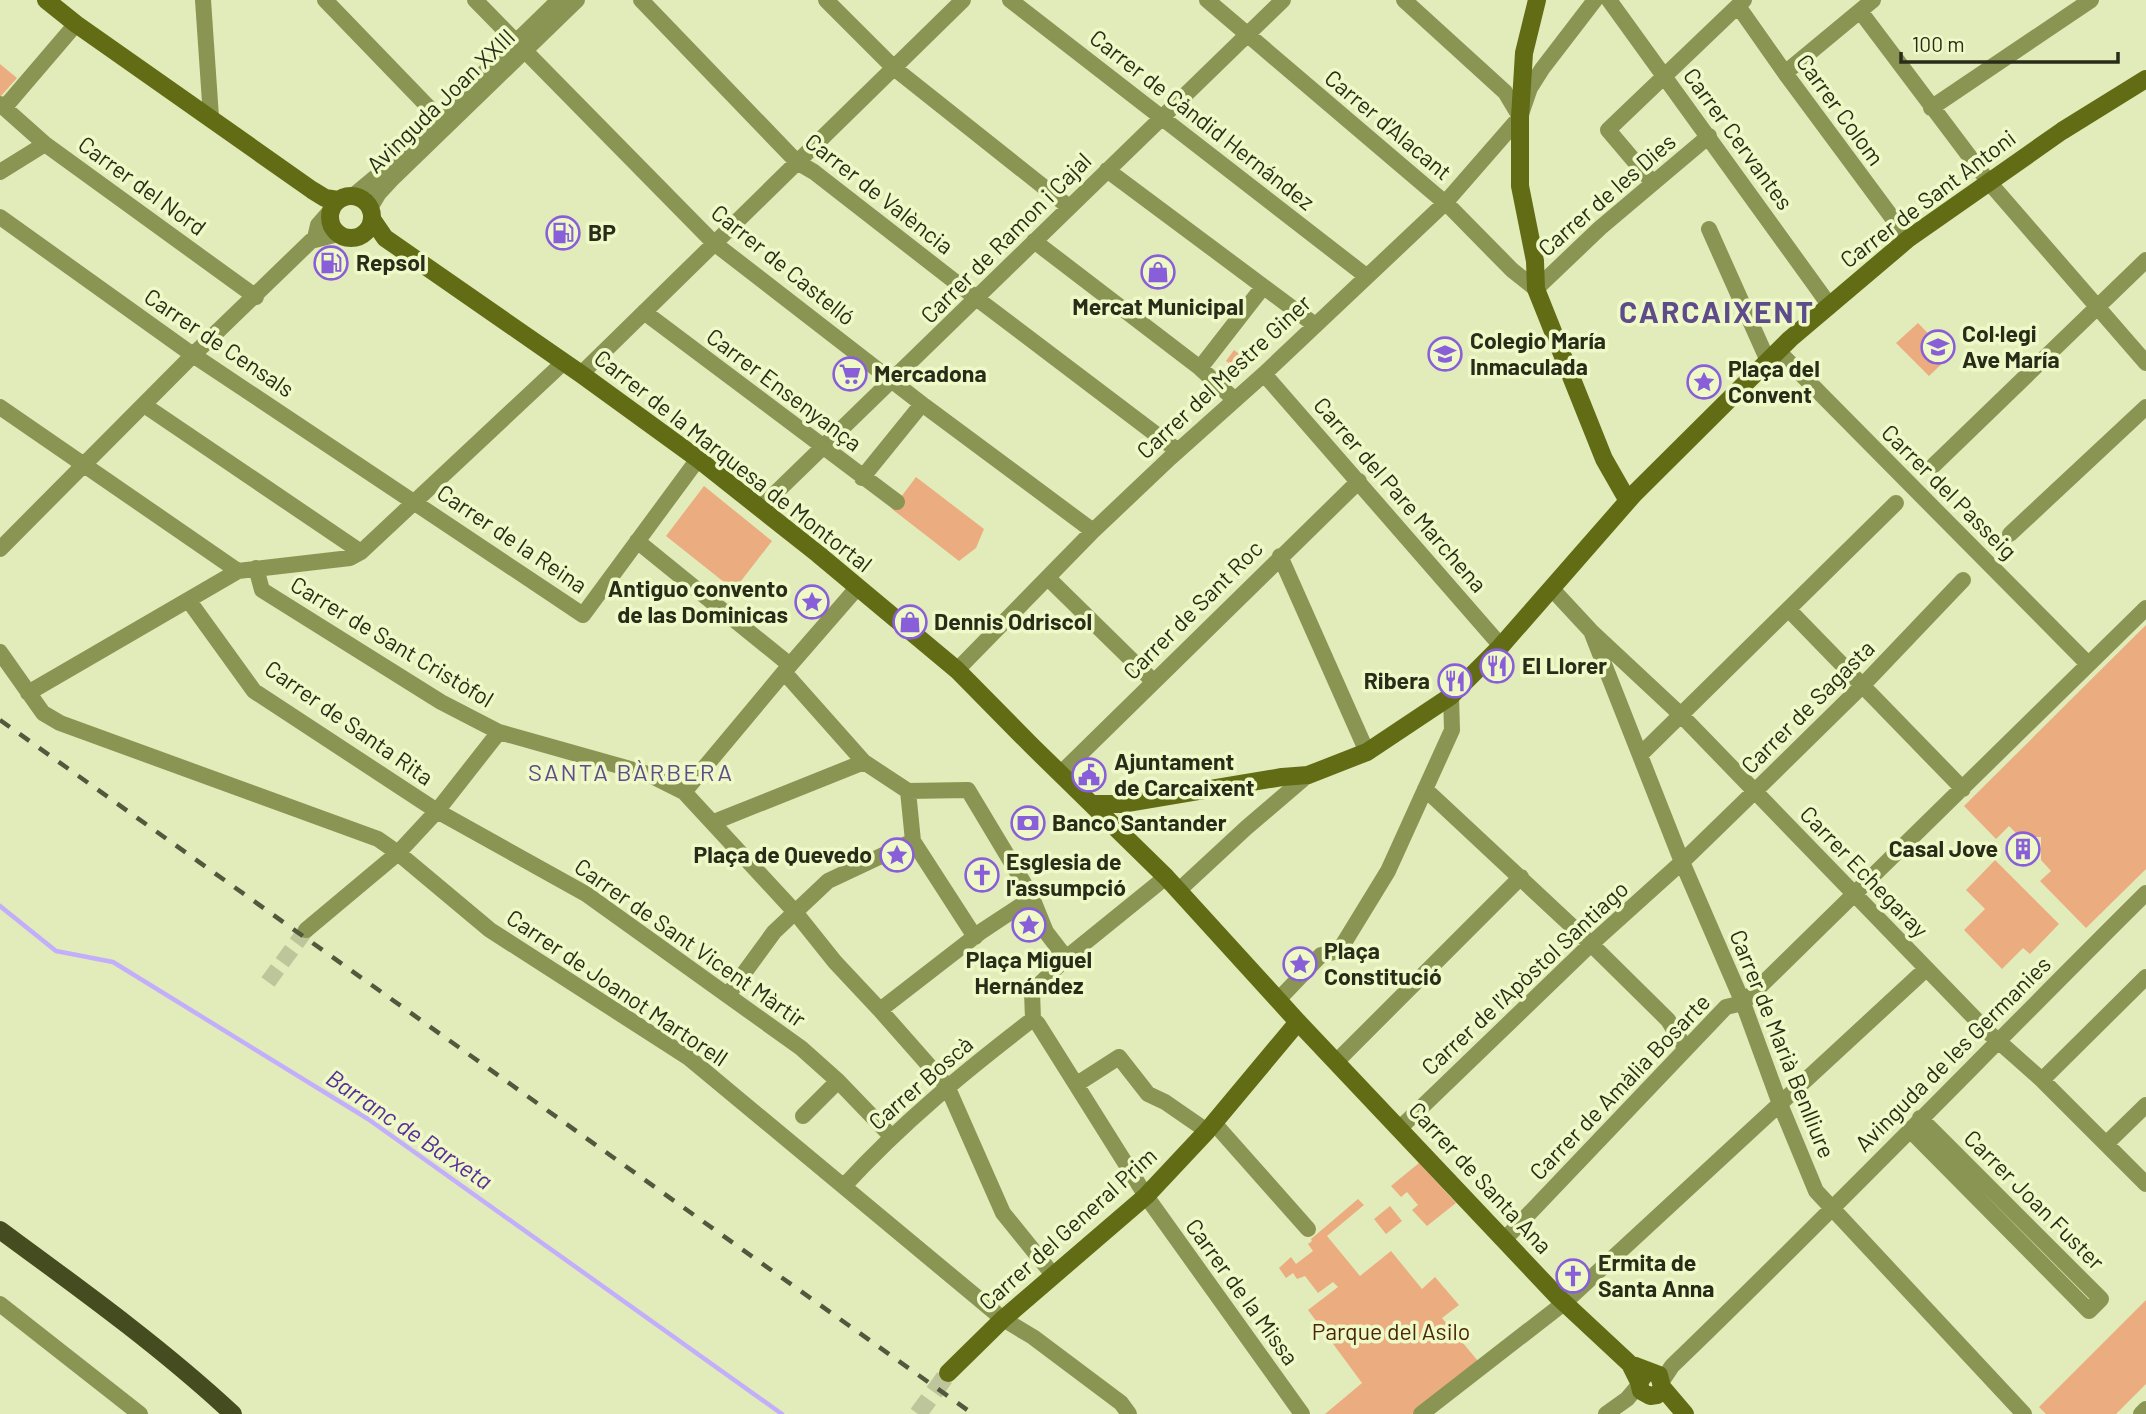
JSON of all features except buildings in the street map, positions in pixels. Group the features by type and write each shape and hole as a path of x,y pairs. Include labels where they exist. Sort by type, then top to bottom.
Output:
{"main road":[{"path":"0,1230 78,1288 233,1414"}],"street":[{"path":"46,0 312,190 337,212 349,238 385,238"},
{"path":"203,0 211,117"},
{"path":"325,0 438,117"},
{"name":"Carrer de Castelló","path":"475,0 714,243 922,404 1093,531"},
{"name":"Avinguda Joan XXIII","path":"371,214 379,193 520,47 559,0"},
{"name":"Avinguda Joan XXIII","path":"337,212 438,117 578,0"},
{"name":"Carrer de València","path":"641,0 797,162 814,172 1178,450"},
{"path":"826,0 894,68 1069,207"},
{"path":"581,374 963,0"},
{"name":"Carrer de Càndid Hernández","path":"1010,0 1366,276"},
{"name":"Carrer d'Alacant","path":"1207,0 1445,203 1512,270 1536,289"},
{"name":"Carrer de Ramon i Cajal","path":"760,508 1283,0"},
{"path":"1404,0 1505,92 1520,117"},
{"path":"1537,0 1524,53 1520,117 1520,186 1535,261 1536,289 1604,459 1628,501"},
{"path":"1520,117 1530,88 1542,68 1595,0"},
{"name":"Carrer Cervantes","path":"1609,0 1830,306"},
{"path":"1785,73 1873,0"},
{"path":"1931,108 2091,0"},
{"path":"1653,183 1608,130 1741,3"},
{"name":"Carrer Colom","path":"1741,3 1785,73 1908,239"},
{"path":"1860,11 1988,181 2146,363"},
{"path":"2,105 76,24"},
{"name":"Carrer de Sant Antoni","path":"1089,801 1121,804 1308,775 1367,752 1451,696 1501,646 1628,501 1773,356 1908,239 2062,131 2146,79"},
{"name":"Carrer del Nord","path":"2,105 45,144 256,297"},
{"name":"Carrer del Mestre Giner","path":"957,670 1093,531 1445,203 1520,117"},
{"name":"Carrer de les Dies","path":"1536,289 1600,228 1709,136"},
{"path":"0,172 45,144"},
{"path":"1107,170 1315,325"},
{"path":"0,550 193,355 315,238 337,212 362,199 371,214 368,229 359,236"},
{"name":"Carrer de la Marquesa de Montortal","path":"371,214 385,238 565,362 698,459 957,670 1172,884"},
{"name":"Carrer de Censals","path":"0,217 193,355 414,502"},
{"path":"1709,229 1773,356"},
{"path":"1034,241 1200,368 1235,400"},
{"path":"1934,465 2146,260"},
{"name":"Carrer del Mestre Giner","path":"1200,368 1263,287"},
{"name":"Carrer Ensenyança","path":"644,312 897,502"},
{"name":"Carrer del Passeig","path":"1773,356 2088,664"},
{"path":"28,693 238,571 350,558 361,552 565,362"},
{"name":"Carrer del Pare Marchena","path":"1264,374 1501,646"},
{"path":"862,478 922,404"},
{"path":"144,405 361,552"},
{"path":"0,407 238,571"},
{"path":"2010,534 2146,407"},
{"path":"698,459 638,541 787,668 864,762 908,791 968,790 1032,898 1046,932 1066,958"},
{"name":"Carrer de Sant Roc","path":"1060,774 1359,481"},
{"name":"Carrer de la Reina","path":"414,502 583,615 638,541"},
{"path":"1640,755 1896,503"},
{"path":"1280,556 1367,752"},
{"name":"Carrer de Sant Cristòfol","path":"256,568 262,590 441,702 499,732 648,774 684,792 795,912 835,962 947,1087 1003,1213 1054,1276"},
{"path":"1048,578 1153,681"},
{"name":"Carrer de Sagasta","path":"1682,862 1862,686 1963,580"},
{"path":"684,792 787,668 858,588"},
{"name":"Carrer Echegaray","path":"1552,589 1591,631 1681,715 1926,969 2146,1184"},
{"name":"Carrer de Santa Rita","path":"189,601 254,691 437,811"},
{"name":"Carrer de Amàlia Bosarte","path":"1504,1240 1726,1007 1743,1003 2146,608"},
{"path":"1788,610 1963,789"},
{"name":"Carrer de Marià Benlliure","path":"1591,631 1682,862 1743,1003 1816,1191 2024,1414"},
{"name":"Carrer de Joanot Martorell","path":"0,652 44,713 60,723 378,839 490,930 689,1058 1003,1319 1121,1403 1129,1414"},
{"path":"1278,1000 1321,955 1339,951 1388,871 1452,730 1451,696"},
{"path":"306,930 398,853 437,811 499,732"},
{"path":"714,822 864,762"},
{"path":"1033,1019 1032,992 1066,958 1172,884 1246,828 1308,775"},
{"path":"1424,789 1521,877 1668,1020 1686,1049"},
{"path":"908,791 913,841 975,937"},
{"path":"1121,804 1115,815 1123,834"},
{"name":"Carrer de Sant Vicent Màrtir","path":"437,811 586,894 728,995 801,1048 838,1081 891,1136"},
{"path":"728,995 774,932 828,881 913,841"},
{"name":"Carrer de l'Apòstol Santiago","path":"1400,1128 1591,944 1682,862"},
{"path":"1336,1062 1521,877"},
{"name":"Carrer de Santa Ana","path":"1172,884 1298,1022 1564,1303 1682,1411"},
{"name":"Avinguda de les Germanies","path":"1606,1414 1651,1384 1834,1208 1997,1040 2146,893"},
{"path":"880,1010 975,937 1032,898"},
{"path":"1421,1414 1564,1303 1926,969"},
{"path":"2042,1080 2146,977"},
{"name":"Carrer Boscà","path":"844,1186 891,1136 947,1087 1033,1019"},
{"name":"Carrer de la Missa","path":"1033,1019 1077,1084 1146,1196 1302,1414"},
{"name":"Carrer del General Prim","path":"948,1373 1003,1319 1146,1196 1210,1127 1298,1022"},
{"path":"1077,1084 1119,1057 1148,1094 1210,1127 1308,1229"},
{"path":"803,1116 838,1081"},
{"path":"2106,1144 2146,1105"},
{"name":"Carrer Joan Fuster","path":"1915,1124 2101,1299 2089,1311 1915,1124"},
{"path":"0,1304 140,1414"},
{"path":"2141,1414 2146,1409"}],"green space":[{"path":"0,64 17,78 1,96 0,96"},
{"path":"1918,323 1950,356 1929,376 1896,343"},
{"path":"1234,350 1248,361 1239,371 1226,361"},
{"path":"916,477 984,529 976,548 959,561 892,509"},
{"path":"704,486 772,541 734,590 666,536"},
{"path":"2146,625 2146,869 2086,928 2040,881 2051,871 2041,860 2041,837 2020,837 2009,826 1996,839 1964,806"},
{"path":"1995,860 2059,924 2030,954 2023,948 2002,969 1964,930 1985,909 1966,890"},
{"path":"1419,1163 1456,1203 1427,1226 1412,1210 1418,1205 1407,1192 1401,1197 1391,1186"},
{"name":"Parque del Asilo","path":"1358,1199 1364,1205 1327,1236 1360,1276 1391,1251 1422,1289 1435,1277 1459,1305 1442,1318 1478,1361 1412,1414 1325,1414 1362,1383 1308,1310 1338,1287 1333,1282 1318,1293 1305,1276 1297,1279 1293,1273 1286,1278 1279,1268 1291,1257 1296,1264 1313,1251 1308,1244 1311,1239"},
{"path":"1390,1206 1402,1221 1386,1234 1374,1219"},
{"path":"2146,1300 2146,1384 2116,1414 2046,1414 2039,1407"}],"waterway":[{"name":"Barranc de Barxeta","path":"0,906 56,951 113,962 368,1119 782,1414"}],"tunnel":[{"path":"268,982 306,930"},
{"path":"918,1414 948,1373"}],"railway":[{"path":"0,720 973,1414"}],"place":[{"name":"BP","path":"563,233"},
{"name":"Repsol","path":"331,263"},
{"name":"Mercat Municipal","path":"1158,272"},
{"name":"Col·legi Ave María","path":"1938,347"},
{"name":"Colegio María Inmaculada","path":"1445,354"},
{"name":"Mercadona","path":"850,374"},
{"name":"Plaça del Convent","path":"1704,382"},
{"name":"Antiguo convento de las Dominicas","path":"812,602"},
{"name":"Dennis Odriscol","path":"910,622"},
{"name":"El Llorer","path":"1497,666"},
{"name":"Ribera","path":"1455,681"},
{"name":"Ajuntament de Carcaixent","path":"1089,775"},
{"name":"Banco Santander","path":"1028,823"},
{"name":"Casal Jove","path":"2023,849"},
{"name":"Plaça de Quevedo","path":"897,855"},
{"name":"Esglesia de l'assumpció","path":"982,875"},
{"name":"Plaça Miguel Hernández","path":"1029,925"},
{"name":"Plaça Constitució","path":"1300,964"},
{"name":"Ermita de Santa Anna","path":"1573,1276"}],"district":[{"name":"CARCAIXENT","path":"1717,313"},
{"name":"SANTA BÀRBERA","path":"631,773"}]}
